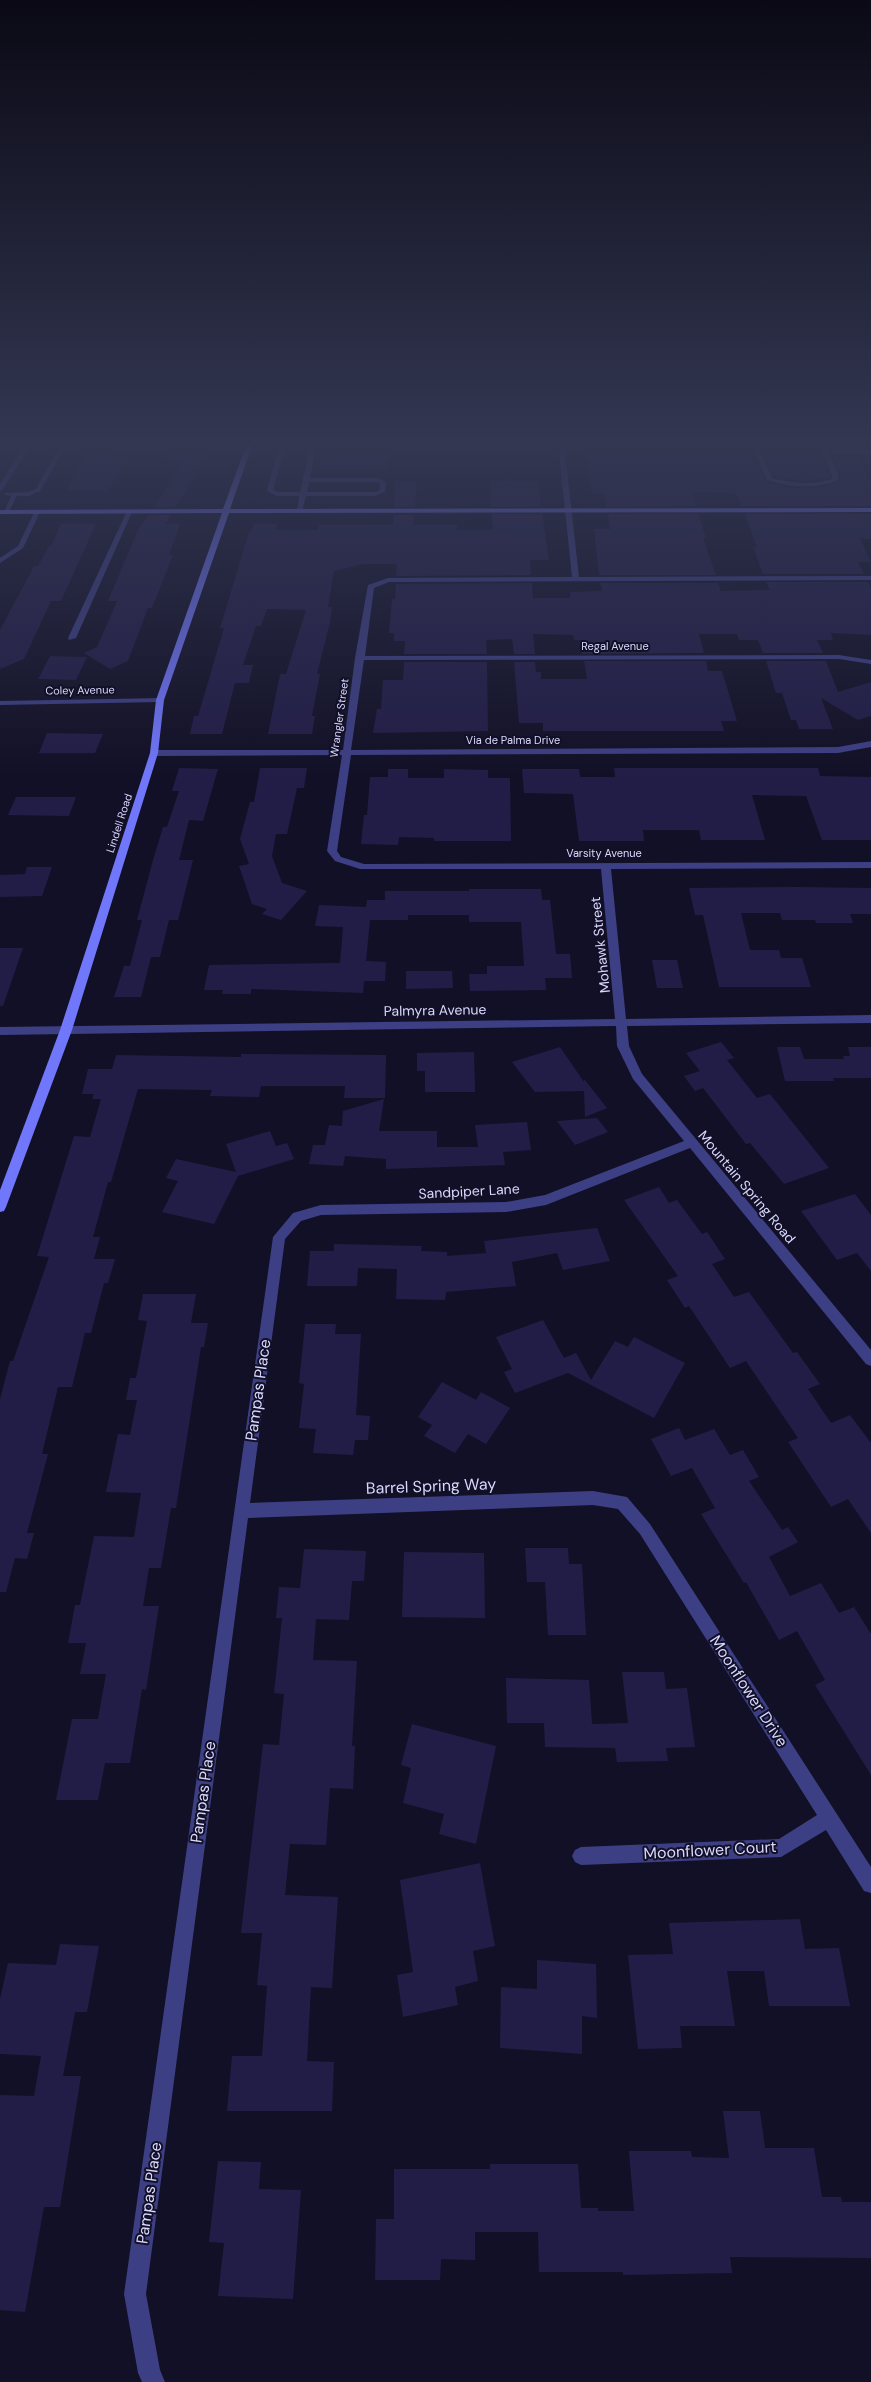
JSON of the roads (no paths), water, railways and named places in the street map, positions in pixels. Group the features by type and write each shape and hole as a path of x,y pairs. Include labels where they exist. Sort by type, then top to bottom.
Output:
{"street":[{"path":"72,638 110,554"},
{"name":"Lindell Road","path":"0,1207 66,1030 154,753 160,700 211,554"},
{"path":"573,554 576,579 871,578"},
{"name":"Wrangler Street","path":"338,859 332,851 345,752 371,587 388,580 576,579"},
{"name":"Regal Avenue","path":"359,658 839,657 871,662"},
{"name":"Coley Avenue","path":"0,703 160,700"},
{"name":"Via de Palma Drive","path":"154,753 838,750 871,744"},
{"name":"Varsity Avenue","path":"338,859 363,867 871,864"},
{"name":"Mohawk Street","path":"606,866 621,1022"},
{"name":"Palmyra Avenue","path":"0,1031 871,1019"},
{"name":"Mountain Spring Road","path":"621,1022 623,1046 637,1076 871,1360"},
{"name":"Sandpiper Lane","path":"297,1217 321,1210 506,1207 546,1200 691,1142"},
{"name":"Pampas Place","path":"152,2377 135,2294 278,1237 297,1217"},
{"name":"Barrel Spring Way","path":"241,1511 593,1498 622,1502"},
{"name":"Moonflower Drive","path":"622,1502 645,1529 871,1884"},
{"name":"Moonflower Court","path":"581,1856 781,1848 830,1817"}]}
